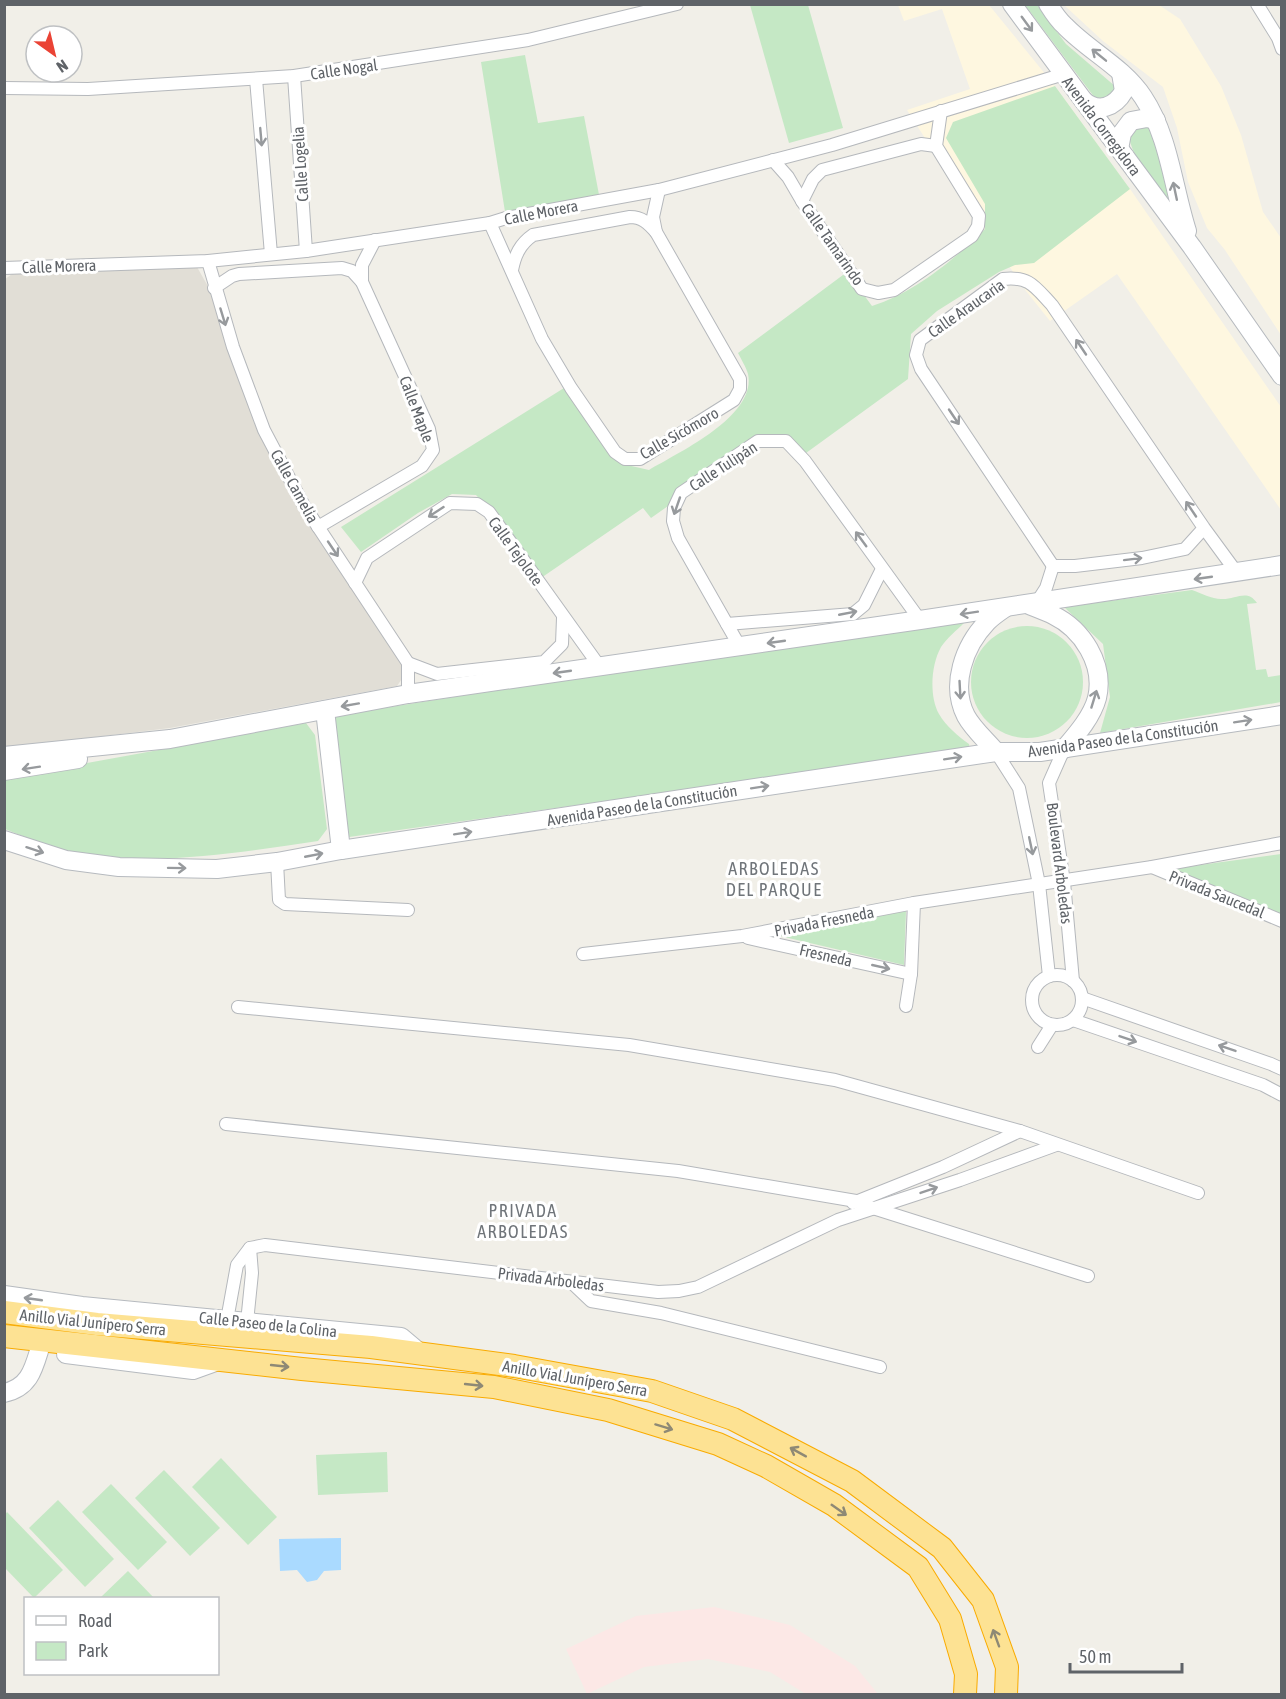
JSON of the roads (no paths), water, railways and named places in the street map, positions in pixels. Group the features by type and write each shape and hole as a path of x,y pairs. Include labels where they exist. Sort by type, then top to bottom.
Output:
{"highway":[{"name":"Anillo Vial Junípero Serra","path":"4,1312 97,1324 371,1347 514,1366 652,1391 733,1419 852,1481 942,1548 983,1600 1007,1666 1006,1695"},
{"name":"Anillo Vial Junípero Serra","path":"4,1336 494,1387 608,1410 718,1444 766,1466 834,1505 918,1567 950,1619 966,1674 965,1695"}],"street":[{"name":"Calle Nogal","path":"4,88 88,89 294,76 507,44 677,4"},
{"name":"Avenida Corregidora","path":"1012,4 1192,247 1281,375"},
{"name":"Avenida Corregidora","path":"1048,4 1064,26 1121,73 1142,96 1156,120 1168,156 1177,201 1192,247"},
{"path":"1257,4 1278,38 1281,49"},
{"path":"1083,100 1089,105 1104,109 1118,102 1124,91 1121,73"},
{"name":"Calle Morera","path":"4,268 208,261 306,251 490,223 506,218 659,190 832,145 1064,74"},
{"name":"Calle Logelia","path":"294,76 306,251"},
{"path":"256,79 271,254"},
{"path":"802,201 813,179 822,170 921,144 936,146 940,111"},
{"path":"1119,149 1122,133 1131,121 1147,118 1156,120"},
{"name":"Calle Tamarindo","path":"773,160 788,177 862,289 878,293 894,290 972,236 978,226 979,216 936,146"},
{"path":"1135,171 1147,171 1160,165 1168,156"},
{"path":"656,232 653,217 659,190"},
{"name":"Calle Morera","path":"512,270 514,258 519,249 533,235 630,216 645,221 656,232"},
{"name":"Calle Sicómoro","path":"490,223 542,339 571,388 615,452 625,459 640,459 734,400 740,390 740,379 656,232"},
{"path":"362,282 363,265 375,240"},
{"name":"Calle Camelia","path":"208,261 232,347 264,430 303,504 408,663"},
{"path":"214,288 239,274 330,268 352,271 362,282"},
{"name":"Calle Araucaria","path":"1053,566 921,369 916,355 920,340 1003,279 1017,278 1030,281 1052,305 1237,573"},
{"name":"Calle Maple","path":"318,527 422,466 433,450 429,429 362,282"},
{"name":"Calle Tulipán","path":"740,647 678,538 673,522 675,508 681,494 758,441 786,441 805,461 920,620"},
{"name":"Calle Tejolote","path":"355,583 367,558 450,503 477,504 489,512 600,667"},
{"path":"1031,603 1046,588 1053,566 1075,566 1142,558 1185,549 1204,528"},
{"path":"4,771 126,751 170,739 408,694 740,647 1281,565"},
{"path":"727,624 854,614 864,605 882,569"},
{"path":"1031,603 1054,615 1076,631 1090,650 1098,674 1097,699 1088,717 1064,749"},
{"path":"996,752 967,717 959,696 960,669 986,623 1006,607"},
{"path":"408,694 408,663 437,674 544,662 562,644 563,618"},
{"path":"325,710 341,850"},
{"name":"Avenida Paseo de la Constitución","path":"4,840 66,860 119,867 217,869 277,862 341,850 996,752 1040,752 1064,749 1281,715"},
{"path":"4,756 170,739"},
{"name":"Boulevard Arboledas","path":"1064,749 1049,783 1064,882 1073,981"},
{"name":"Boulevard Arboledas","path":"996,752 1019,788 1039,884 1049,976"},
{"name":"Privada Saucedal","path":"1064,882 1281,843"},
{"path":"277,862 279,900 285,904 408,910"},
{"name":"Privada Saucedal","path":"1152,867 1281,921"},
{"name":"Privada Fresneda","path":"583,954 742,936 914,903 1064,882"},
{"path":"906,1006 914,903"},
{"name":"Fresneda","path":"742,936 910,974"},
{"path":"1049,976 1061,976 1073,981 1079,988 1082,998 1080,1010 1073,1020 1063,1025 1052,1025 1040,1020 1032,1009 1032,996 1037,984 1049,976"},
{"path":"1082,998 1281,1069"},
{"path":"238,1008 629,1045 835,1080 1020,1131 1198,1193"},
{"path":"1073,1020 1263,1085 1281,1095"},
{"path":"1038,1047 1052,1025"},
{"path":"226,1124 678,1171 856,1201 1088,1276"},
{"name":"Privada Arboledas","path":"838,1220 856,1201 904,1184 1020,1131"},
{"name":"Privada Arboledas","path":"250,1248 265,1245 658,1292 679,1291 698,1287 838,1220 960,1180 1056,1144"},
{"path":"227,1320 237,1265 250,1248"},
{"path":"248,1322 252,1273 250,1248"},
{"path":"571,1282 591,1301 661,1313 880,1367"},
{"name":"Calle Paseo de la Colina","path":"4,1295 82,1306 401,1337 420,1353"},
{"path":"4,1347 193,1370 222,1360"},
{"path":"4,1393 24,1385 33,1372 39,1351"}],"water":[{"path":"341,1538 341,1570 324,1571 317,1580 307,1582 297,1570 280,1571 279,1539"}],"district":[{"name":"ARBOLEDAS DEL PARQUE","path":"774,879"},
{"name":"PRIVADA ARBOLEDAS","path":"523,1221"}]}
